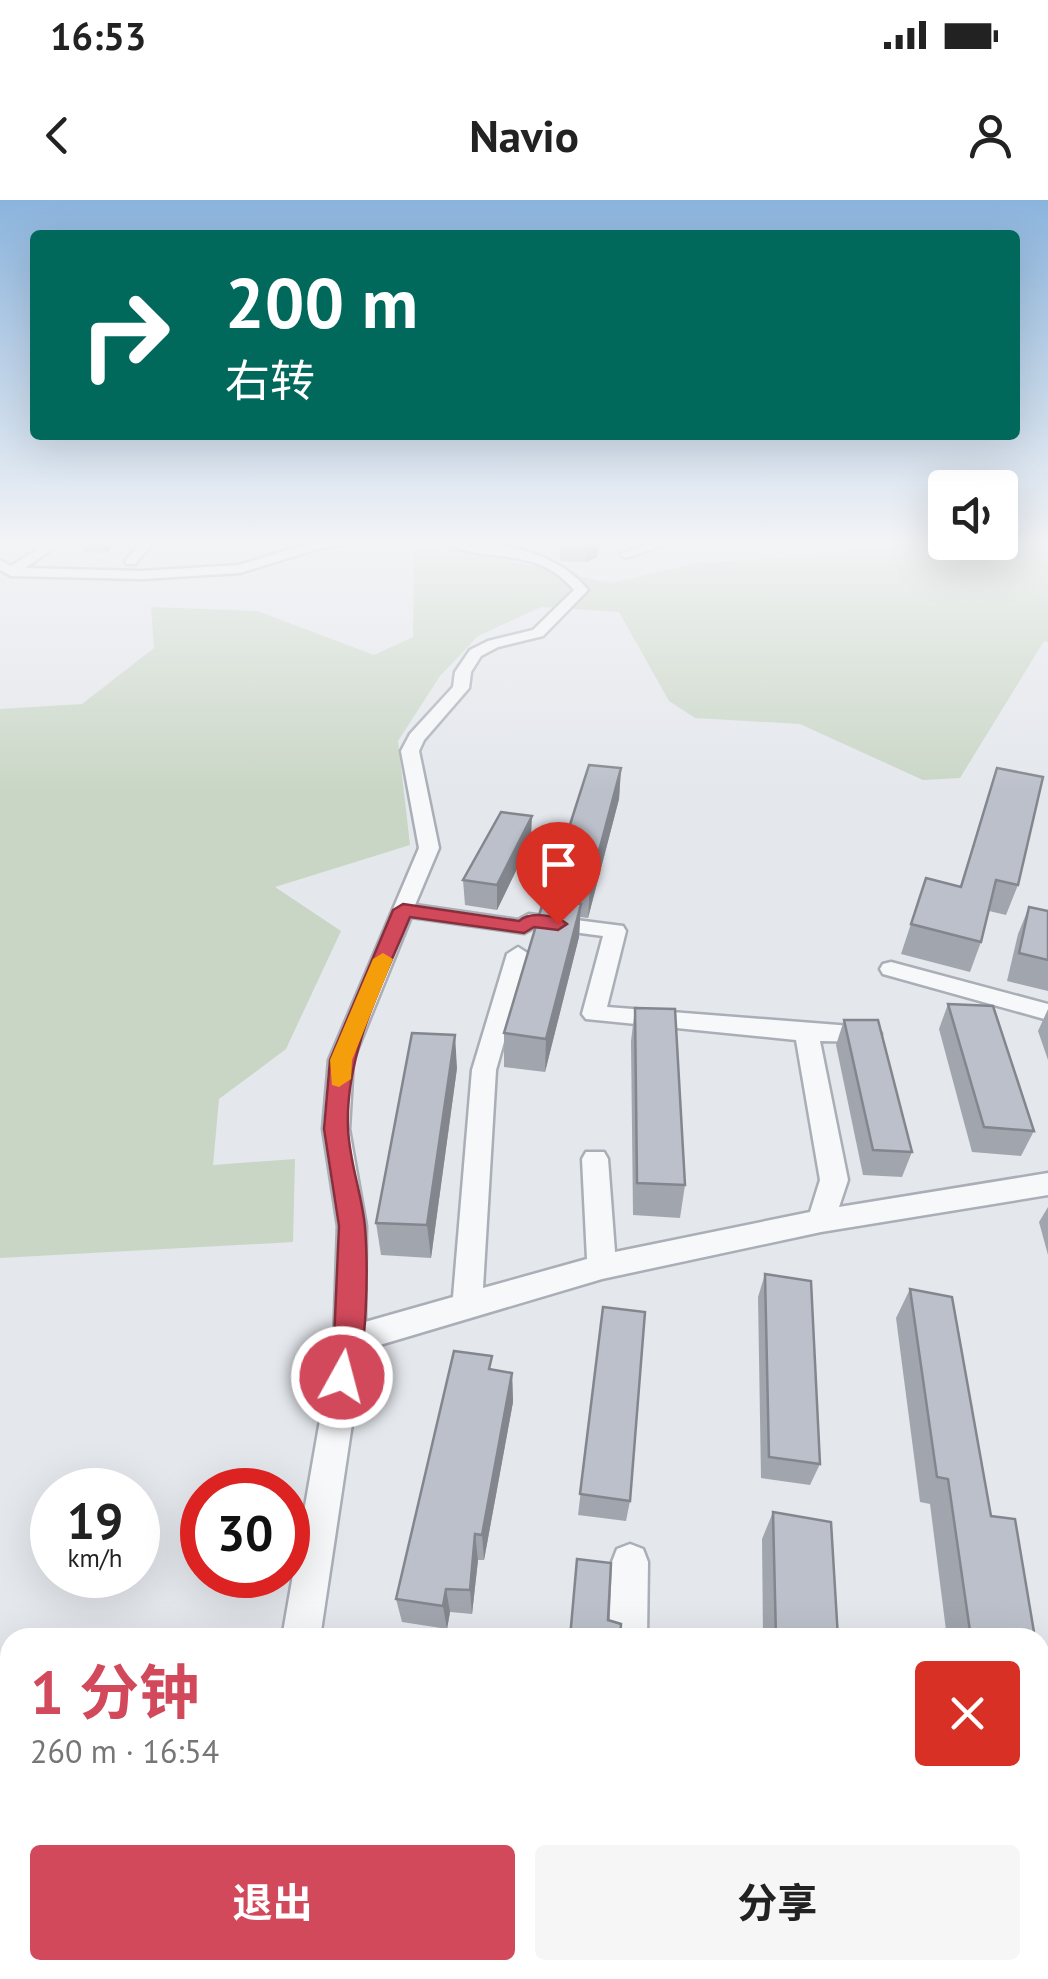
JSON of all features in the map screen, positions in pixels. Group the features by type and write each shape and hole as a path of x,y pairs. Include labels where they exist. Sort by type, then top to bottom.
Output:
{"street":[{"path":"302,1628 348,1340 352,1226 336,1129 341,1060 428,848 410,751 416,738 461,688 464,672 475,653 492,644 538,633 546,625"},
{"path":"403,910 524,927 529,920 615,932 594,1014 869,1034"},
{"path":"468,1304 484,1070 518,954"},
{"path":"891,969 1048,1012"},
{"path":"807,1032 834,1180 821,1221"},
{"path":"595,1159 602,1267"},
{"path":"348,1340 602,1267 821,1221 1048,1184"},
{"path":"628,1628 630,1562"}],"green space":[{"path":"152,625 294,625 374,655 413,637 413,625 502,625 478,636 440,676 398,741 410,845 275,887 341,931 286,1049 219,1099 213,1165 295,1159 293,1242 0,1258 0,709 82,704 154,648"},
{"path":"626,625 1048,625 1048,642 1044,641 960,778 923,780 800,724 695,718 669,701"}],"building":[{"path":"589,765 621,768 590,885 552,881"},
{"path":"997,768 1043,777 1018,885 996,880 981,942 911,924 926,878 961,887"},
{"path":"501,812 532,816 497,885 463,880"},
{"path":"544,899 581,904 546,1039 504,1033"},
{"path":"1029,907 1048,911 1048,960 1019,953"},
{"path":"948,1004 993,1006 1034,1131 984,1127"},
{"path":"635,1008 675,1009 685,1185 637,1183"},
{"path":"844,1020 878,1020 912,1152 873,1150"},
{"path":"412,1033 455,1035 427,1225 376,1223"},
{"path":"765,1274 811,1281 820,1464 769,1457"},
{"path":"910,1289 952,1297 991,1516 1015,1519 1033,1628 970,1628 948,1479 937,1477"},
{"path":"603,1307 645,1312 630,1501 580,1494"},
{"path":"454,1351 492,1356 489,1369 512,1373 482,1535 475,1534 470,1590 446,1589 443,1606 396,1599"},
{"path":"773,1512 831,1522 837,1628 776,1628"},
{"path":"577,1559 611,1563 608,1620 621,1624 621,1628 571,1628"}],"slow traffic":[{"path":"339,1079 341,1060 383,959"}],"route":[{"path":"342,1377 348,1340 352,1226 336,1129 341,1060 403,910 524,927 529,920 558,924"}]}
